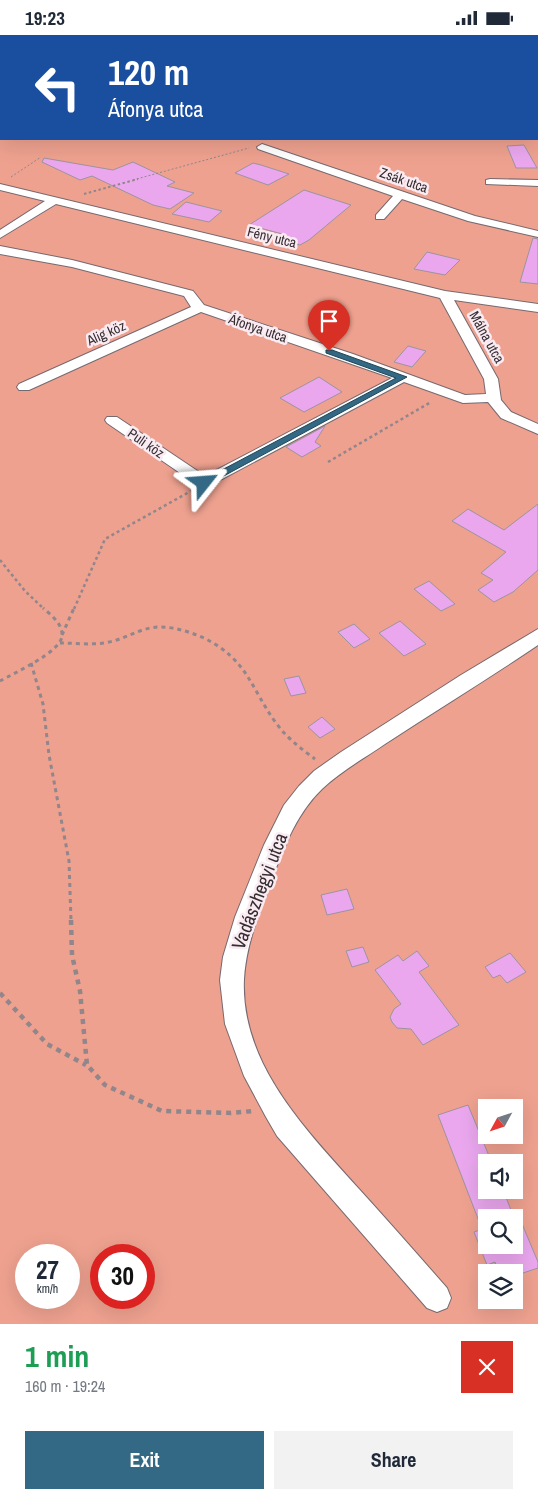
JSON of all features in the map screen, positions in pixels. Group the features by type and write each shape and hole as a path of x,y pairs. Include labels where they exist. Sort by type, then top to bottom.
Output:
{"street":[{"name":"Zsák utca","path":"259,147 472,219 538,234"},
{"path":"490,182 538,183"},
{"name":"Fény utca","path":"4,183 57,200 445,295 538,308"},
{"path":"380,217 400,195"},
{"path":"0,235 57,200"},
{"name":"Áfonya utca","path":"0,251 17,251 189,293 192,301 200,308 463,399 477,400 492,397"},
{"name":"Málna utca","path":"445,295 492,379 492,397"},
{"name":"Alig köz","path":"24,387 200,308"},
{"path":"204,483 403,377"},
{"path":"492,397 506,415 538,430"},
{"name":"Puli köz","path":"112,420 204,483"},
{"name":"Vadászhegyi utca","path":"437,1299 286,1127 250,1061 237,1022 231,989 234,959 245,921 274,847 291,813 306,791 330,771 459,685 504,660 538,636"}],"path":[{"path":"57,200 259,147"},
{"path":"4,183 41,157"},
{"path":"328,462 447,393"},
{"path":"60,643 106,539 204,483"},
{"path":"0,560 25,591 60,626 62,635"},
{"path":"0,681 32,663 60,643 106,643 121,639 137,629 160,627 181,629 221,645 236,658 252,680 261,701 288,738 330,771"},
{"path":"32,663 43,704 49,755 69,861 72,955 80,991 87,1065"},
{"path":"0,993 47,1044 87,1065 105,1085 162,1111 231,1113 276,1109"}],"shaded area":[{"path":"0,140 538,140 538,1324 0,1324"}],"building":[{"path":"524,145 537,168 516,168 507,146"},
{"path":"44,158 113,170 133,162 175,182 167,186 194,193 170,209 153,205 92,176 80,180 42,162"},
{"path":"253,163 289,174 268,185 235,173"},
{"path":"304,190 351,205 309,240 300,245 280,239 286,235 249,225"},
{"path":"186,202 222,211 209,222 172,214"},
{"path":"533,238 538,239 538,284 520,282"},
{"path":"427,252 460,260 445,275 414,269"},
{"path":"408,346 426,351 412,367 394,362"},
{"path":"319,377 342,392 304,412 280,398"},
{"path":"325,426 315,442 321,446 302,457 286,447"},
{"path":"538,504 538,570 513,592 494,602 478,590 493,580 481,573 506,552 452,521 468,509 504,530"},
{"path":"429,581 455,604 441,611 414,589"},
{"path":"400,621 426,644 404,656 379,633"},
{"path":"354,624 370,639 354,648 338,632"},
{"path":"299,676 306,693 291,696 284,679"},
{"path":"322,717 335,729 320,738 308,727"},
{"path":"347,889 354,909 327,915 321,895"},
{"path":"363,947 369,962 352,967 346,951"},
{"path":"417,951 429,966 419,972 459,1025 423,1045 411,1029 397,1028 392,1022 390,1017 394,1009 401,1004 375,970 398,955 403,961"},
{"path":"510,953 526,972 507,983 500,975 493,978 485,967"},
{"path":"468,1105 478,1129 478,1144 484,1144 488,1154 478,1154 478,1199 507,1199 511,1209 478,1209 478,1219 438,1115"},
{"path":"523,1226 538,1262 538,1268 523,1273 523,1264 496,1264 495,1262 487,1264 483,1254 523,1254"},
{"path":"478,1230 478,1242 474,1232"}],"route":[{"path":"204,483 403,377 329,351"}]}
